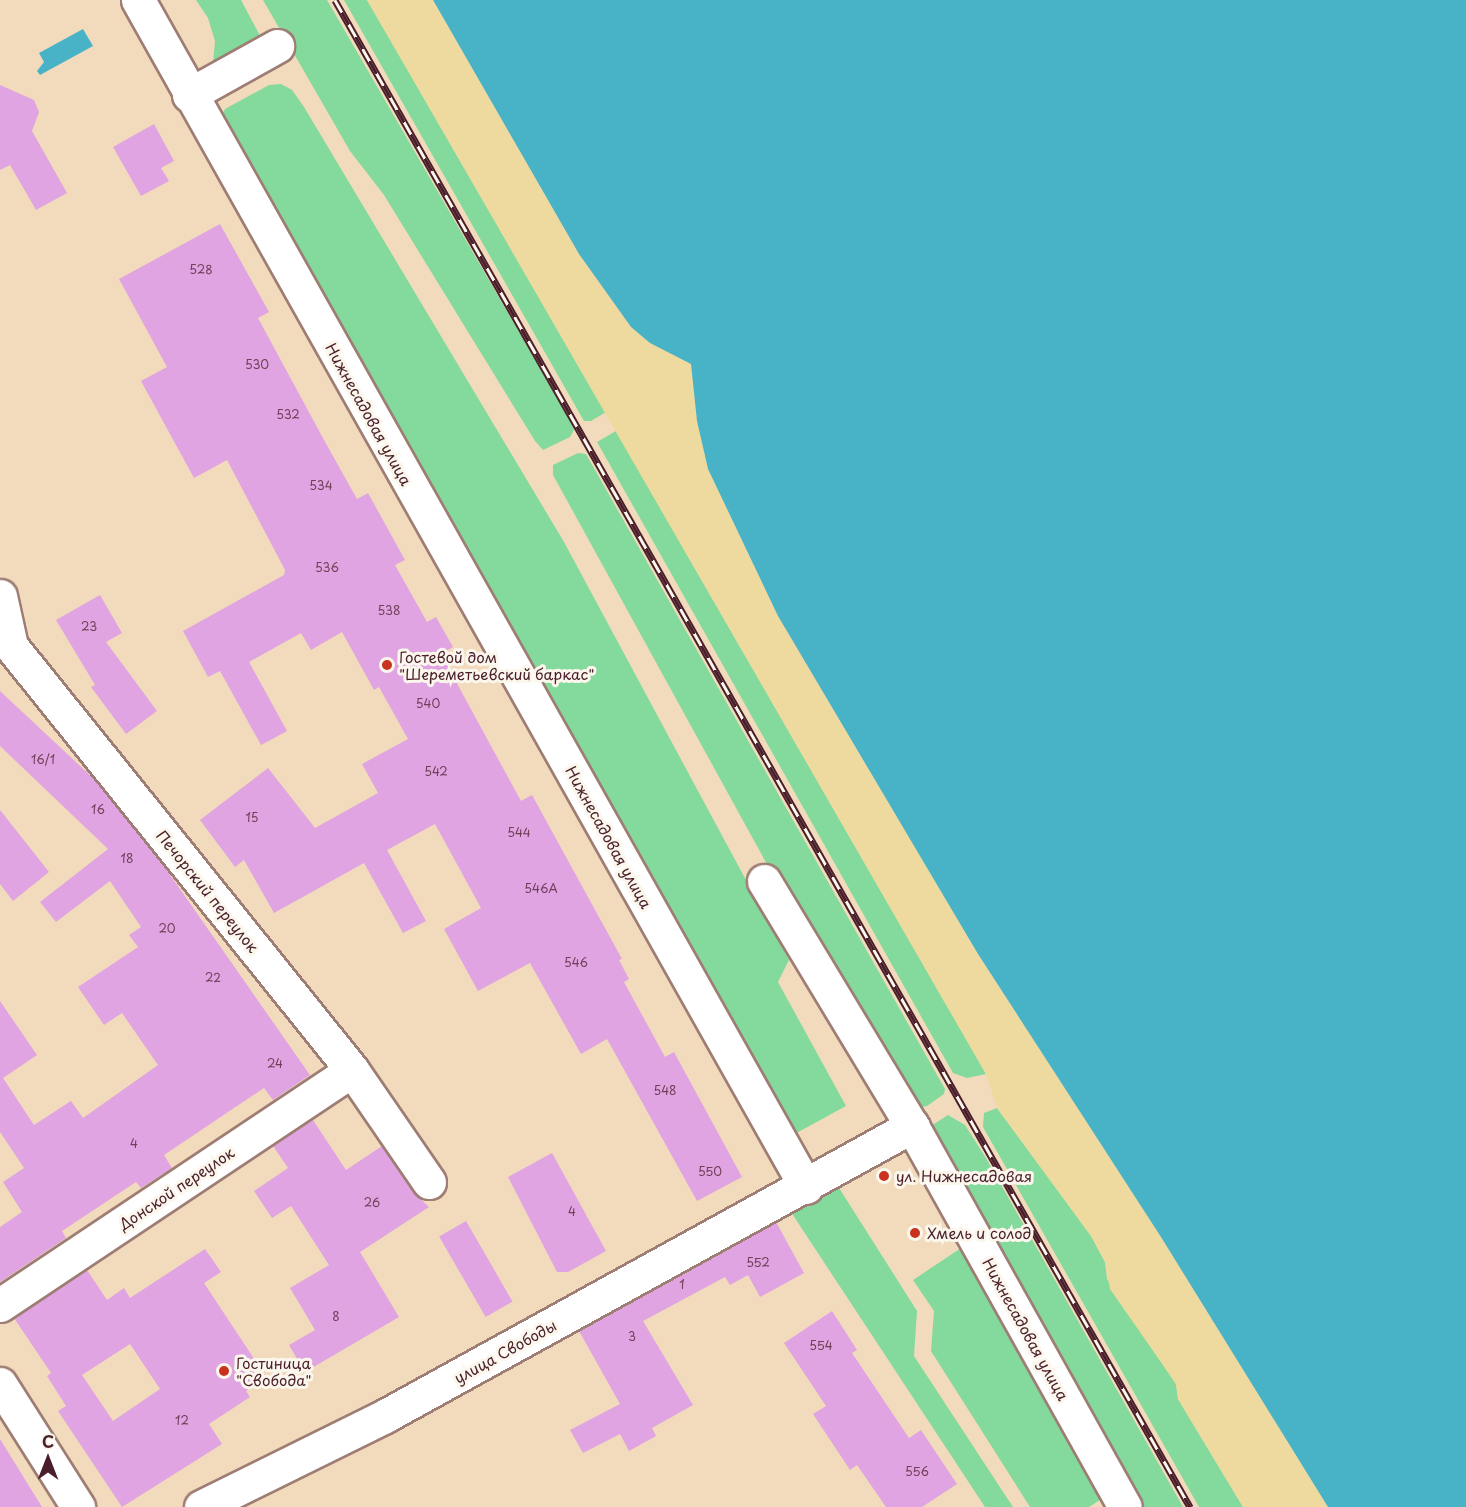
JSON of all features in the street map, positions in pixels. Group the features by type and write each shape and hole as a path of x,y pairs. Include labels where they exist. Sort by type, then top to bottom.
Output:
{"street":[{"name":"Нижнесадовая улица","path":"138,0 189,95 806,1186"},
{"path":"189,95 278,46"},
{"name":"Печорский переулок","path":"0,596 6,641 352,1070 429,1182"},
{"name":"Нижнесадовая улица","path":"764,881 912,1126 1125,1507"},
{"name":"Донской переулок","path":"0,1305 352,1070"},
{"path":"806,1186 912,1126"},
{"name":"улица Свободы","path":"201,1507 385,1416 806,1186"},
{"path":"0,1384 78,1507"}],"green space":[{"path":"196,0 241,0 265,45 212,75 215,41 208,18"},
{"path":"263,0 327,0 571,422 574,430 570,437 543,450 535,441 384,195 350,151"},
{"path":"344,0 367,0 606,412 591,421 584,421"},
{"path":"281,84 292,90 304,107 564,542 789,960 778,982 846,1106 791,1136 220,119 225,109 269,85"},
{"path":"616,431 986,1074 967,1078 953,1073 597,442"},
{"path":"578,453 586,454 945,1089 944,1094 927,1106 917,1108 774,877 553,475 553,465"},
{"path":"997,1108 1091,1236 1105,1262 1107,1279 1176,1384 1178,1399 1243,1507 1199,1507 983,1127 984,1113"},
{"path":"948,1115 965,1125 986,1158 1183,1507 1141,1507 928,1128"},
{"path":"834,1180 917,1311 914,1356 1013,1507 985,1507 787,1206"},
{"path":"967,1244 1103,1498 1089,1507 1030,1507 931,1351 934,1311 913,1280"}],"sand":[{"path":"367,0 433,0 579,254 631,327 650,343 692,364 697,421 708,469 778,616 978,954 1161,1237 1328,1507 1243,1507 1178,1399 1176,1384 1110,1289 1105,1262 1091,1236 997,1108 986,1074"}],"water":[{"path":"433,0 1466,0 1466,1507 1328,1507 1161,1237 978,954 778,616 708,469 697,421 691,364 650,343 631,327 579,254"},
{"path":"83,29 93,46 40,75 37,71 44,62 39,53"}],"building":[{"path":"0,85 34,100 39,112 32,131 67,193 36,210 10,165 0,170"},
{"path":"154,124 174,161 161,168 169,181 141,196 113,147"},
{"path":"220,224 269,312 258,318 324,440 357,499 368,493 405,560 395,565 427,622 436,617 453,647 441,654 521,801 532,795 622,959 619,960 629,979 624,982 665,1057 674,1052 742,1177 697,1201 607,1039 581,1054 530,963 478,991 444,929 481,908 435,824 387,850 426,921 403,933 364,863 274,913 244,860 235,867 200,820 268,768 315,828 378,793 362,764 408,739 379,687 374,690 342,632 311,650 301,633 249,662 287,731 261,745 220,671 208,677 183,631 284,575 285,570 227,460 194,478 141,381 167,367 119,279"},
{"path":"100,595 122,633 106,642 157,711 126,734 91,687 95,685 56,620"},
{"path":"0,691 93,778 166,869 310,1075 273,1100 264,1088 164,1155 172,1168 141,1188 136,1182 62,1231 66,1238 0,1282 0,1227 22,1212 3,1182 24,1168 0,1132 0,1001 37,1055 3,1078 34,1125 71,1101 83,1118 158,1065 122,1013 104,1025 78,987 138,947 129,935 141,927 110,881 56,922 40,902 108,849 0,746"},
{"path":"0,810 49,872 13,901 0,884"},
{"path":"313,1120 346,1170 382,1146 414,1193 429,1207 360,1252 399,1317 305,1372 289,1345 315,1330 290,1288 329,1265 291,1206 272,1218 254,1191 288,1168 273,1146"},
{"path":"552,1153 606,1251 568,1272 557,1272 508,1177"},
{"path":"466,1221 512,1302 486,1317 439,1236"},
{"path":"776,1222 804,1273 760,1297 748,1275 730,1285 725,1277 643,1321 693,1405 652,1428 656,1436 629,1451 620,1434 583,1453 570,1430 620,1404 579,1331"},
{"path":"205,1249 221,1272 204,1283 266,1377 246,1391 250,1397 209,1424 222,1444 122,1507 58,1411 66,1406 47,1376 51,1373 14,1318 87,1270 107,1300 124,1288 130,1298","holes":["130,1344 160,1389 113,1421 82,1375"]},
{"path":"832,1311 857,1350 852,1353 909,1438 921,1430 957,1484 922,1507 886,1507 857,1465 850,1470 813,1414 826,1406 784,1343"},
{"path":"0,1439 42,1507 0,1507"}],"railway":[{"path":"335,0 1190,1507"}],"place":[{"name":"Гостевой дом \"Шереметьевский баркас\"","path":"387,665"},
{"name":"ул. Нижнесадовая","path":"884,1176"},
{"name":"Хмель и солод","path":"915,1233"},
{"name":"Гостиница \"Свобода\"","path":"224,1371"}]}
